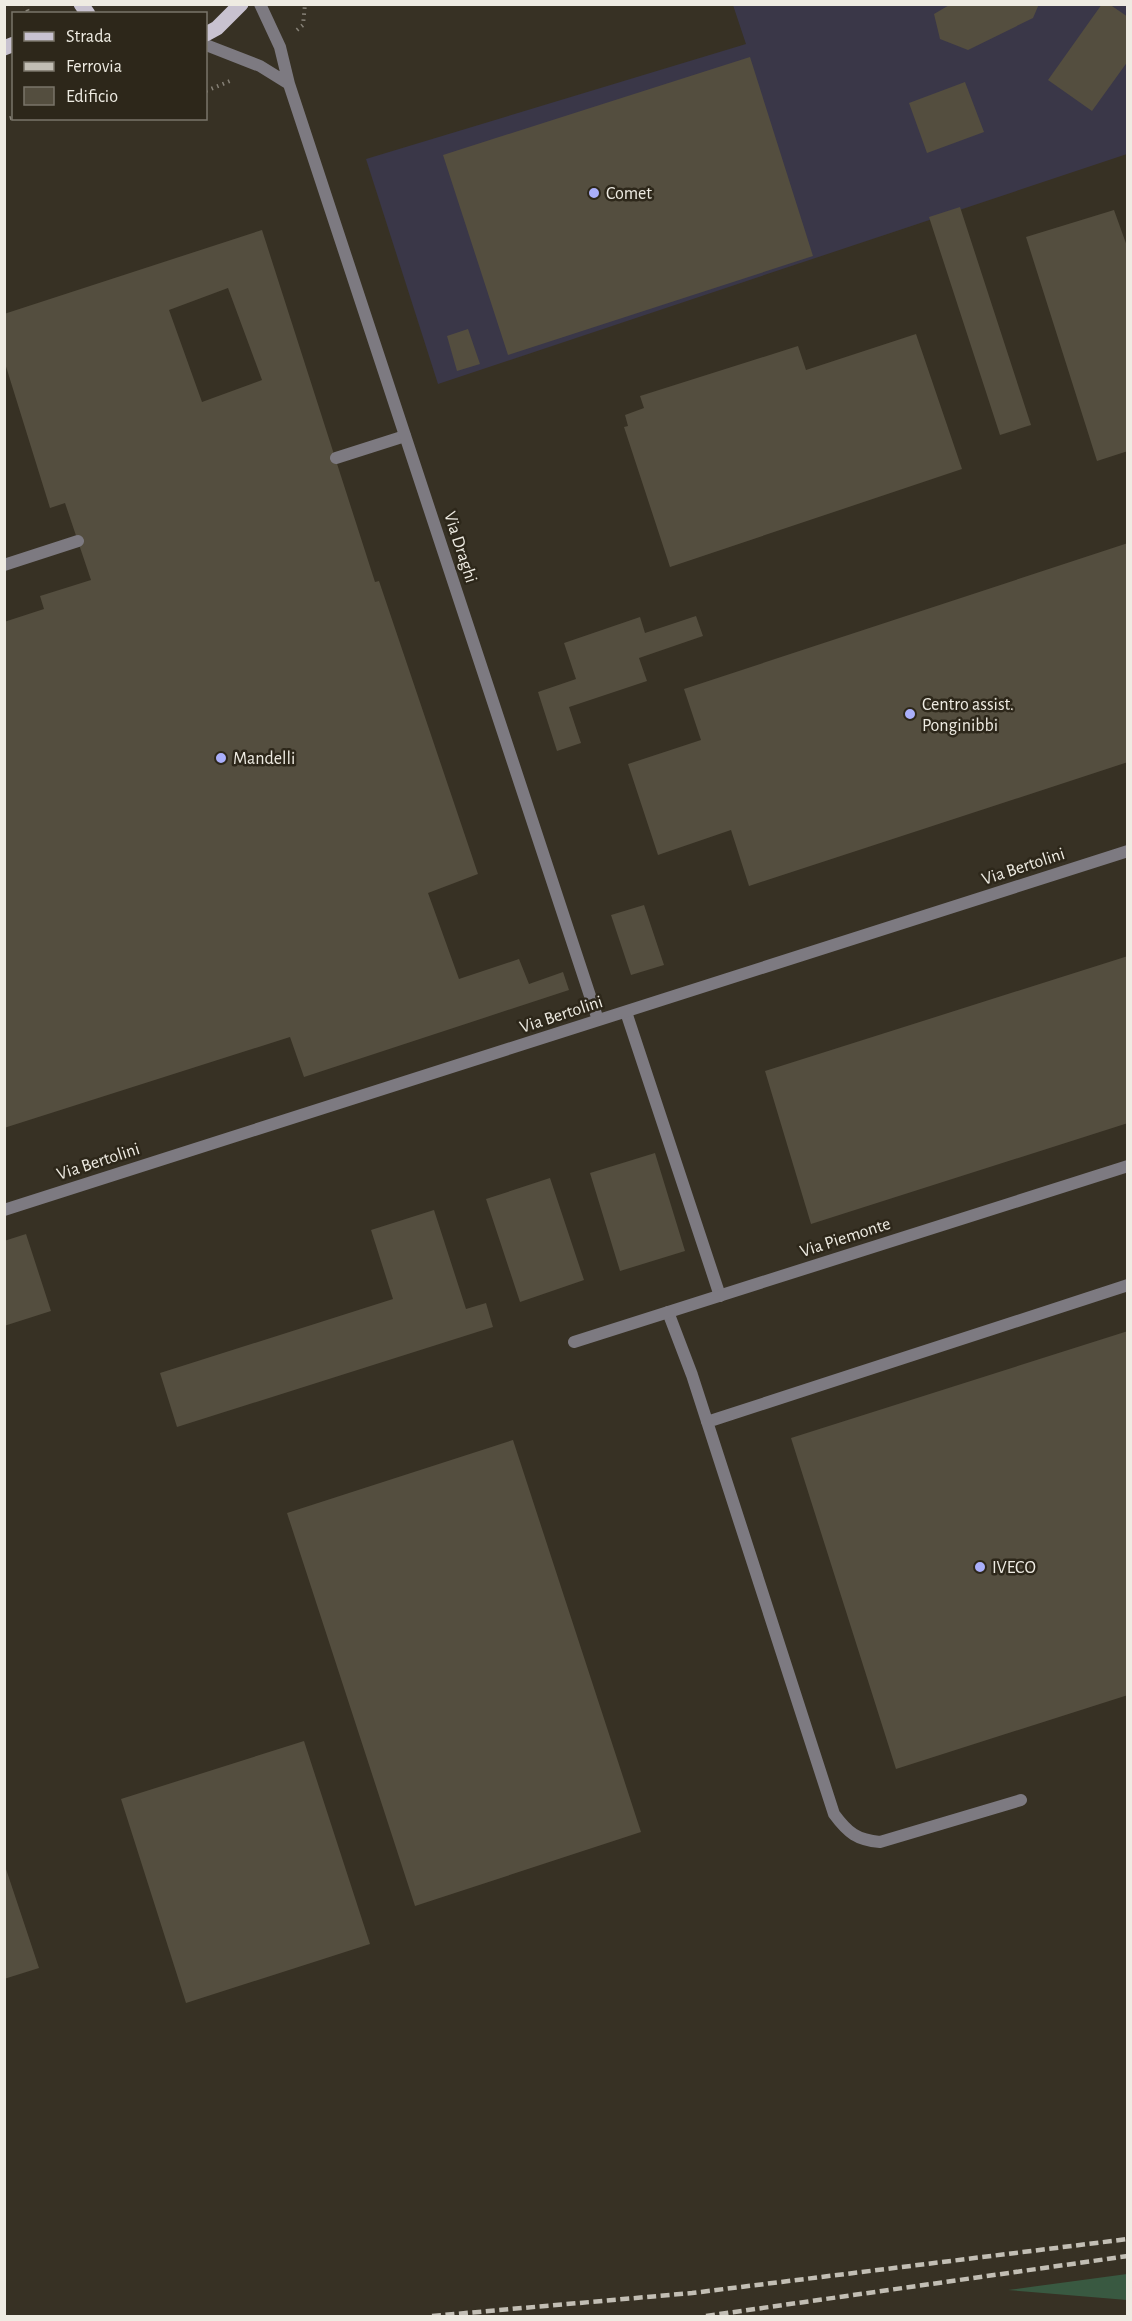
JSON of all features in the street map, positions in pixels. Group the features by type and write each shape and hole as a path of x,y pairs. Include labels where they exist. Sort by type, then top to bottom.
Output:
{"main road":[{"path":"207,33 217,28 240,4"}],"street":[{"name":"Via Draghi","path":"260,4 280,47 405,436 598,1020"},
{"path":"207,45 260,66 290,84"},
{"path":"336,458 405,436"},
{"path":"4,565 78,542"},
{"name":"Via Bertolini","path":"4,1210 1128,851"},
{"path":"626,1012 720,1296"},
{"name":"Via Piemonte","path":"574,1342 1128,1166"},
{"path":"706,1422 1128,1286"},
{"path":"668,1312 834,1814 846,1831 862,1841 880,1842 1022,1800"}],"shaded area":[{"path":"733,5 1127,5 1127,154 438,384 366,159 746,44"}],"green space":[{"path":"1127,2274 1127,2300 1008,2290"}],"building":[{"path":"951,4 1039,4 1033,18 968,50 940,39 934,14"},
{"path":"1102,4 1109,4 1128,17 1128,61 1092,111 1048,80"},
{"path":"750,57 813,256 508,355 443,155"},
{"path":"965,82 984,132 927,153 909,103"},
{"path":"960,207 1031,425 1000,435 929,217"},
{"path":"1114,210 1128,249 1128,451 1097,461 1026,237"},
{"name":"Mandelli","path":"262,230 375,582 379,581 478,874 428,893 459,979 519,959 529,984 563,972 569,990 304,1077 290,1037 4,1128 4,622 44,609 40,596 91,580 65,503 50,508 4,360 4,314","holes":["228,288 262,380 202,402 169,310"]},
{"path":"468,329 480,364 457,371 447,336"},
{"path":"916,334 962,469 670,567 624,427 628,426 625,415 644,408 640,396 798,346 806,370"},
{"name":"Centro assist. Ponginibbi","path":"1128,543 1128,762 749,886 731,830 658,855 628,764 701,740 684,689"},
{"path":"696,616 703,636 639,658 647,681 569,707 581,743 557,751 538,692 576,679 564,643 640,617 645,633"},
{"path":"644,905 664,965 631,975 611,915"},
{"path":"1128,956 1128,1123 811,1224 765,1071"},
{"path":"655,1153 685,1251 620,1271 590,1173"},
{"path":"550,1178 584,1280 520,1302 486,1199"},
{"path":"434,1210 466,1309 486,1303 493,1327 177,1427 160,1373 393,1299 371,1230"},
{"path":"26,1234 51,1311 4,1326 4,1241"},
{"name":"IVECO","path":"1128,1331 1128,1695 896,1769 791,1438"},
{"path":"513,1440 641,1832 415,1906 287,1513"},
{"path":"304,1741 370,1944 186,2003 121,1799"},
{"path":"4,1863 39,1968 4,1979"}],"railway":[{"path":"432,2316 692,2293 1128,2239"},
{"path":"706,2316 1128,2256"}],"place":[{"name":"Comet","path":"594,193"},
{"name":"Centro assist. Ponginibbi","path":"910,714"},
{"name":"Mandelli","path":"221,758"},
{"name":"IVECO","path":"980,1567"}]}
